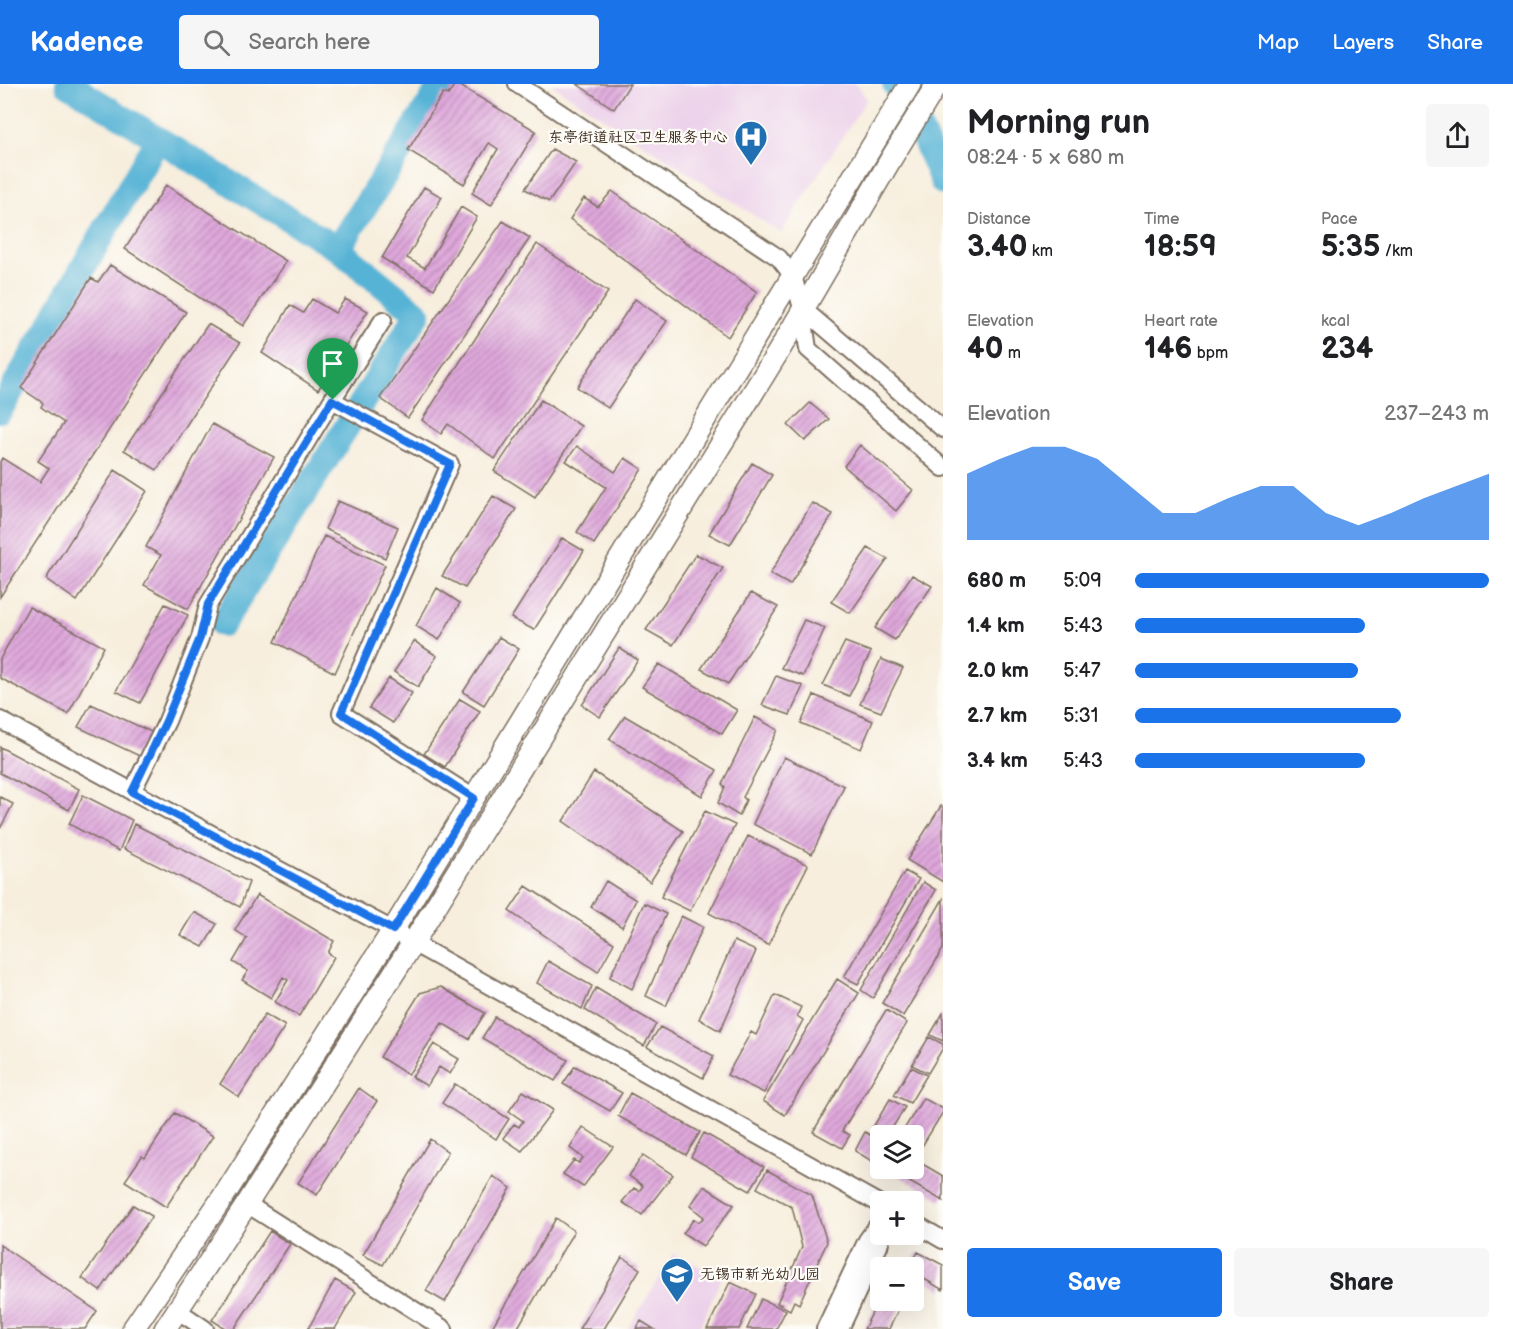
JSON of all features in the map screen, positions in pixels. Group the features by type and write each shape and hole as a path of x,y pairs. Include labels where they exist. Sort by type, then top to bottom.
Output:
{"main road":[{"path":"133,1329 226,1191 393,930 910,84"},
{"path":"165,1329 413,943 780,349 802,308 934,89"}],"street":[{"path":"517,84 779,258 793,276 802,308 808,349 943,468"},
{"path":"802,308 943,429"},
{"path":"132,792 166,721 196,648 208,604 382,320"},
{"path":"333,400 450,464 341,713 474,798"},
{"path":"0,720 393,930 870,1198"},
{"path":"247,1204 444,1329"},
{"path":"924,1229 943,1240"},
{"path":"825,1329 870,1236"},
{"path":"840,1329 879,1245"},
{"path":"177,1310 205,1329"}],"shaded area":[{"name":"东亭街道社区卫生服务中心","path":"551,84 857,84 867,99 781,233"},
{"name":"无锡市新光幼儿园","path":"673,1254 722,1277 699,1329 628,1329"}],"building":[{"path":"455,84 536,131 491,205 472,193 498,149 489,143 464,184 408,150 443,93 448,95"},
{"path":"577,84 630,84 614,109"},
{"path":"552,149 576,162 549,202 525,189"},
{"path":"166,185 286,261 243,326 125,249"},
{"path":"424,187 442,197 407,258 425,268 461,207 477,217 434,289 382,258"},
{"path":"612,191 757,292 728,337 570,219 584,198 598,207"},
{"path":"503,221 530,238 408,418 380,398"},
{"path":"537,244 608,292 495,459 448,424 441,434 422,420"},
{"path":"110,265 186,312 0,597 0,462 2,458 40,482 49,468 38,461 64,423 41,407 43,403 21,388 91,278 98,282"},
{"path":"312,299 335,313 345,299 368,311 318,390 262,353 290,305 303,313"},
{"path":"635,299 667,321 608,408 577,387"},
{"path":"208,324 240,343 157,470 124,450"},
{"path":"541,400 581,426 535,497 494,471"},
{"path":"810,403 829,419 805,441 788,425"},
{"path":"212,424 274,457 188,609 144,585 161,555 146,547"},
{"path":"860,445 913,490 896,511 844,466"},
{"path":"577,446 615,472 625,458 642,469 594,544 577,532 606,487 566,461"},
{"path":"752,463 772,475 730,545 709,534"},
{"path":"115,470 147,491 77,601 46,579"},
{"path":"493,496 516,509 465,588 442,576"},
{"path":"338,501 398,527 385,558 325,529"},
{"path":"812,503 833,514 790,585 770,574"},
{"path":"324,536 385,565 335,673 275,642"},
{"path":"562,538 584,551 534,630 511,618"},
{"path":"868,548 888,559 850,613 831,602"},
{"path":"696,554 723,568 673,645 646,630"},
{"path":"912,575 932,586 895,640 875,628"},
{"path":"437,588 460,603 439,640 416,626"},
{"path":"751,593 778,607 728,684 701,669"},
{"path":"165,604 188,615 140,703 116,691"},
{"path":"29,607 104,647 68,714 0,678 0,659"},
{"path":"804,620 825,628 803,676 781,668"},
{"path":"499,637 519,649 484,705 463,692"},
{"path":"414,641 437,656 418,687 394,672"},
{"path":"845,642 871,652 849,696 823,685"},
{"path":"619,648 638,660 600,717 582,705"},
{"path":"881,659 903,668 881,712 860,704"},
{"path":"659,664 737,710 722,734 642,687"},
{"path":"776,676 803,686 790,715 762,705"},
{"path":"389,678 412,693 393,723 369,708"},
{"path":"814,695 873,721 861,749 801,723"},
{"path":"460,699 480,711 445,767 424,754"},
{"path":"91,704 160,736 148,760 78,727"},
{"path":"625,716 717,770 702,796 609,739"},
{"path":"755,717 778,730 743,797 746,800 739,816 718,803 725,787 722,784"},
{"path":"0,747 79,789 69,810 0,773"},
{"path":"784,757 844,786 812,854 753,824"},
{"path":"594,772 683,831 650,882 563,821"},
{"path":"83,795 132,820 119,851 69,824"},
{"path":"0,797 13,804 0,829"},
{"path":"941,806 943,807 943,882 907,860"},
{"path":"705,811 735,825 690,911 661,897"},
{"path":"134,824 249,882 240,907 124,849"},
{"path":"748,836 808,865 768,945 709,913"},
{"path":"905,871 919,879 858,984 844,977"},
{"path":"606,881 636,900 622,927 591,907"},
{"path":"923,882 936,890 873,998 861,990"},
{"path":"526,886 614,943 598,972 509,911"},
{"path":"257,895 334,941 328,953 334,957 299,1016 275,1002 288,980 283,977 271,998 242,980 248,971 233,962 247,938 235,930"},
{"path":"943,899 943,949 903,1016 882,1003"},
{"path":"644,903 666,914 632,989 610,977"},
{"path":"194,912 217,924 203,947 180,935"},
{"path":"681,916 703,927 666,1006 646,996"},
{"path":"734,941 756,951 720,1031 699,1019"},
{"path":"548,961 592,986 582,1009 537,983"},
{"path":"837,979 859,993 785,1115 763,1101"},
{"path":"441,987 485,1013 469,1039 442,1023 408,1075 380,1057 420,993"},
{"path":"596,988 656,1024 644,1046 585,1010"},
{"path":"775,995 801,1007 797,1016 803,1020 764,1093 727,1075 751,1032 756,1035"},
{"path":"886,1010 907,1023 842,1131 850,1135 842,1148 813,1132"},
{"path":"943,1013 943,1041 930,1035"},
{"path":"265,1014 285,1026 239,1097 220,1084"},
{"path":"495,1017 568,1060 555,1081 482,1038"},
{"path":"660,1027 714,1056 703,1078 647,1047"},
{"path":"929,1037 943,1044 943,1048 928,1073 912,1065"},
{"path":"434,1044 459,1059 450,1074 439,1067 427,1086 412,1077"},
{"path":"575,1066 622,1093 610,1111 563,1084"},
{"path":"911,1067 927,1075 910,1103 894,1095"},
{"path":"455,1084 509,1119 496,1139 442,1103"},
{"path":"359,1088 377,1101 317,1195 298,1183"},
{"path":"523,1091 553,1110 522,1151 503,1138 514,1124 519,1127 523,1121 509,1111"},
{"path":"630,1093 700,1132 686,1155 618,1116"},
{"path":"923,1098 943,1109 924,1143 924,1125 907,1125"},
{"path":"890,1099 905,1107 894,1125 874,1125"},
{"path":"175,1113 213,1136 166,1207 125,1181 142,1156 145,1158"},
{"path":"583,1127 613,1147 583,1187 563,1174 574,1160 579,1163 583,1158 570,1148"},
{"path":"865,1132 870,1135 870,1160 855,1151"},
{"path":"704,1133 764,1167 750,1191 691,1157"},
{"path":"430,1139 448,1152 383,1265 363,1255"},
{"path":"643,1155 673,1175 642,1215 622,1202 634,1188 639,1191 643,1186 629,1176"},
{"path":"924,1165 943,1176 943,1201 904,1179 924,1179"},
{"path":"767,1170 812,1195 827,1242 799,1304 794,1301 790,1310 777,1303 802,1247 792,1207 757,1188"},
{"path":"493,1176 511,1188 445,1302 426,1291"},
{"path":"704,1186 734,1205 703,1246 683,1233 694,1219 699,1222 704,1217 690,1206"},
{"path":"133,1205 152,1216 100,1291 82,1278"},
{"path":"556,1218 574,1231 517,1329 491,1329"},
{"path":"270,1231 290,1244 234,1329 226,1329 212,1320"},
{"path":"0,1245 97,1311 85,1329 0,1329"},
{"path":"918,1252 943,1265 943,1290 924,1279 924,1257 915,1257"},
{"path":"622,1257 640,1269 604,1329 579,1329"},
{"path":"335,1280 356,1292 335,1329 308,1329"},
{"path":"730,1282 756,1294 739,1329 707,1329"},
{"path":"761,1299 786,1310 776,1329 747,1329"},
{"path":"873,1311 898,1311 889,1329 864,1329"},
{"path":"641,1321 654,1329 636,1329"}],"waterway":[{"path":"68,84 338,249 442,84"},
{"path":"895,84 918,125 943,182"},
{"path":"0,410 158,139"},
{"path":"222,624 418,314 338,249"}],"place":[{"name":"东亭街道社区卫生服务中心","path":"751,166"},
{"name":"无锡市新光幼儿园","path":"677,1303"}],"route":[{"path":"333,400 450,464 341,713 474,798 393,930 132,792 166,721 200,638 208,604 333,400"}]}
